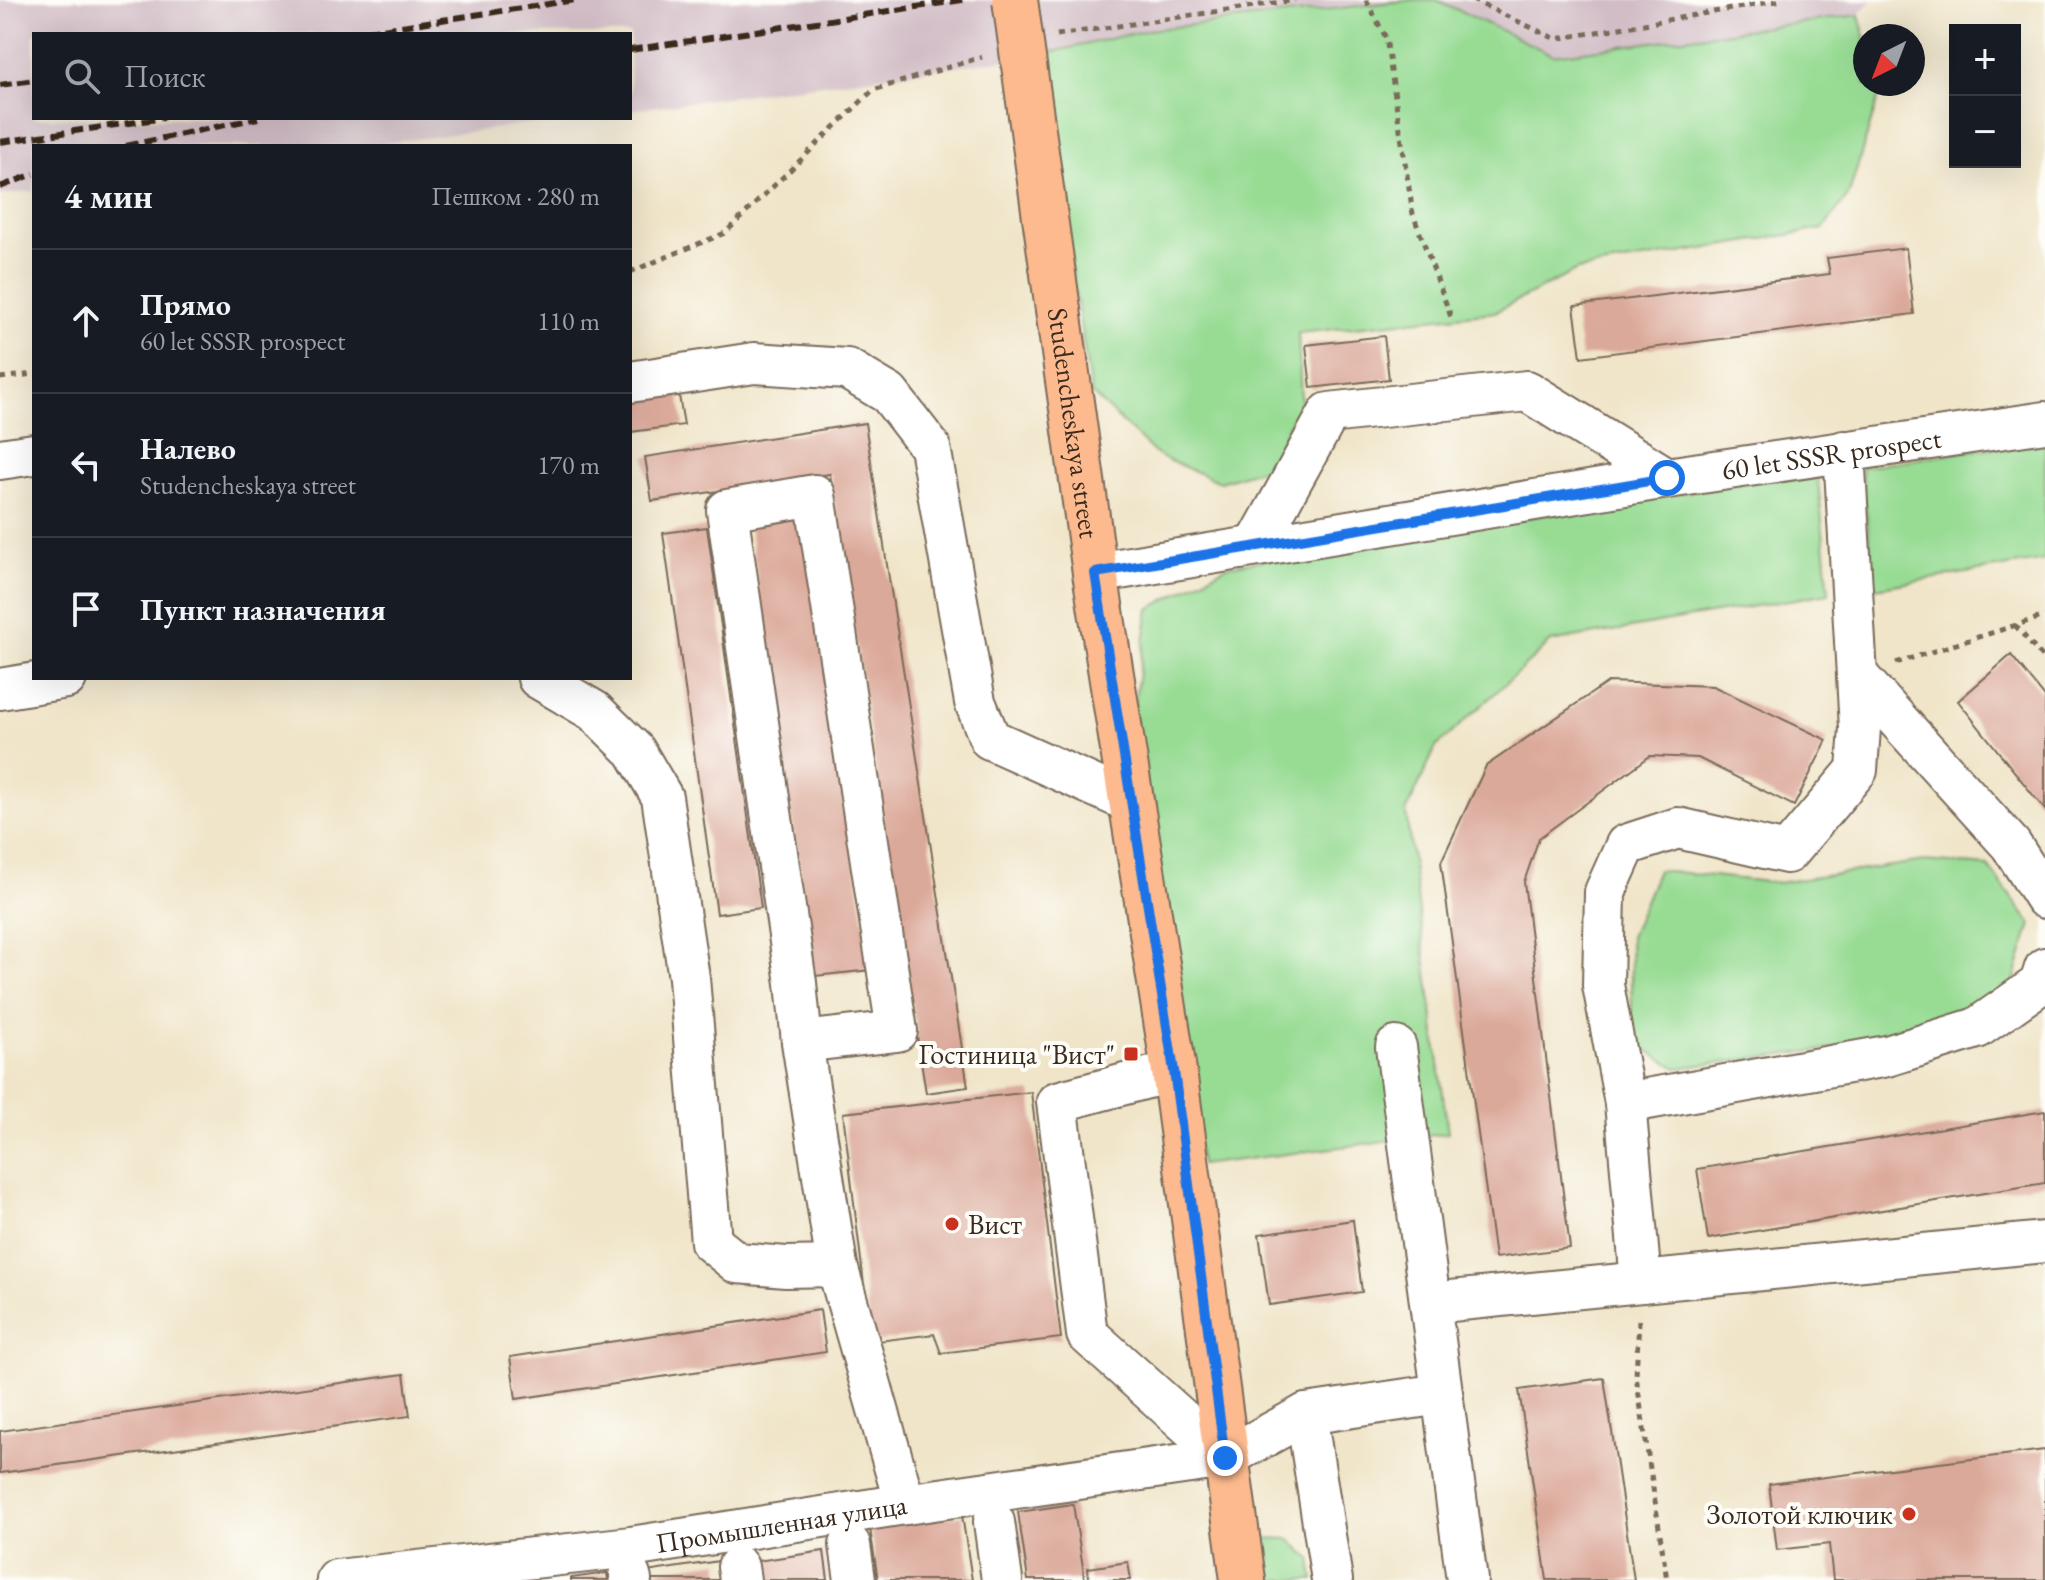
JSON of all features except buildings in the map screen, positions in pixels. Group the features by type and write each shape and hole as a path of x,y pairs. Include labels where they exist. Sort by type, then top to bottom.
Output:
{"main road":[{"name":"Studencheskaya street","path":"1015,0 1095,573 1174,1071 1243,1580"}],"street":[{"path":"632,382 754,363 847,369 889,394 930,447 975,702 990,739 1130,802"},
{"path":"1256,545 1329,413 1527,391 1667,478"},
{"name":"60 let SSSR prospect","path":"1095,573 1667,478 2045,422"},
{"path":"1641,1282 1625,1103 1603,985 1605,892 1626,845 1678,828 1787,853 1857,770 1860,728 1844,451"},
{"path":"0,459 32,454"},
{"path":"802,1042 897,1031 815,495 727,510 794,967 802,1042 837,1266 905,1504"},
{"path":"1857,675 2011,845 2045,898"},
{"path":"0,689 54,680"},
{"path":"541,680 594,711 635,751 662,797 689,978 711,1242 737,1263 786,1267 837,1266"},
{"path":"1625,1103 1887,1056 1977,1028 2040,984 2045,968"},
{"path":"1396,1047 1467,1580"},
{"path":"1174,1071 1057,1102 1087,1334 1225,1458 1306,1414 1441,1394"},
{"path":"1431,1303 2045,1242"},
{"path":"1306,1414 1332,1580"},
{"name":"Промышленная улица","path":"337,1580 631,1547 1225,1458"},
{"path":"994,1522 1002,1580"}],"path":[{"path":"1044,39 1295,0"},
{"path":"1366,0 1386,38 1413,214 1451,317"},
{"path":"1472,0 1556,39 1783,0"},
{"path":"632,271 725,233 873,90 987,56"},
{"path":"0,378 32,374"},
{"path":"1857,675 2045,616"},
{"path":"2015,625 2045,661"},
{"path":"1641,1282 1636,1376 1667,1580"}],"shaded area":[{"path":"0,0 1411,0 1148,30 1039,55 632,110 632,32 32,32 32,120 557,120 379,144 32,144 32,191 0,195"},
{"path":"1437,0 1871,0 1859,15 1553,55"}],"green space":[{"path":"1411,0 1437,0 1553,55 1859,15 1862,24 1853,24 1853,96 1879,96 1849,194 1823,229 1577,270 1495,312 1298,333 1301,400 1269,467 1220,482 1158,456 1091,393 1039,55 1148,30"},
{"path":"2045,440 2045,560 1875,588 1861,467"},
{"path":"1817,471 1829,593 1551,642 1436,747 1406,812 1448,1133 1201,1165 1129,737 1149,609 1227,566"},
{"path":"1924,861 1988,866 2031,924 2011,991 1877,1043 1677,1068 1633,1042 1630,937 1658,870 1777,883"},
{"path":"1257,1538 1290,1539 1311,1559 1314,1580 1245,1580"}],"railway":[{"path":"361,32 575,0"},
{"path":"632,50 963,0"},
{"path":"0,85 32,80"},
{"path":"0,142 150,120"},
{"path":"135,144 249,120"},
{"path":"0,187 32,175"}],"place":[{"name":"Гостиница \"Вист\"","path":"1131,1054"},
{"name":"Вист","path":"952,1224"},
{"name":"Золотой ключик","path":"1909,1514"}],"route":[{"path":"1225,1458 1174,1071 1095,573 1667,478"}]}
